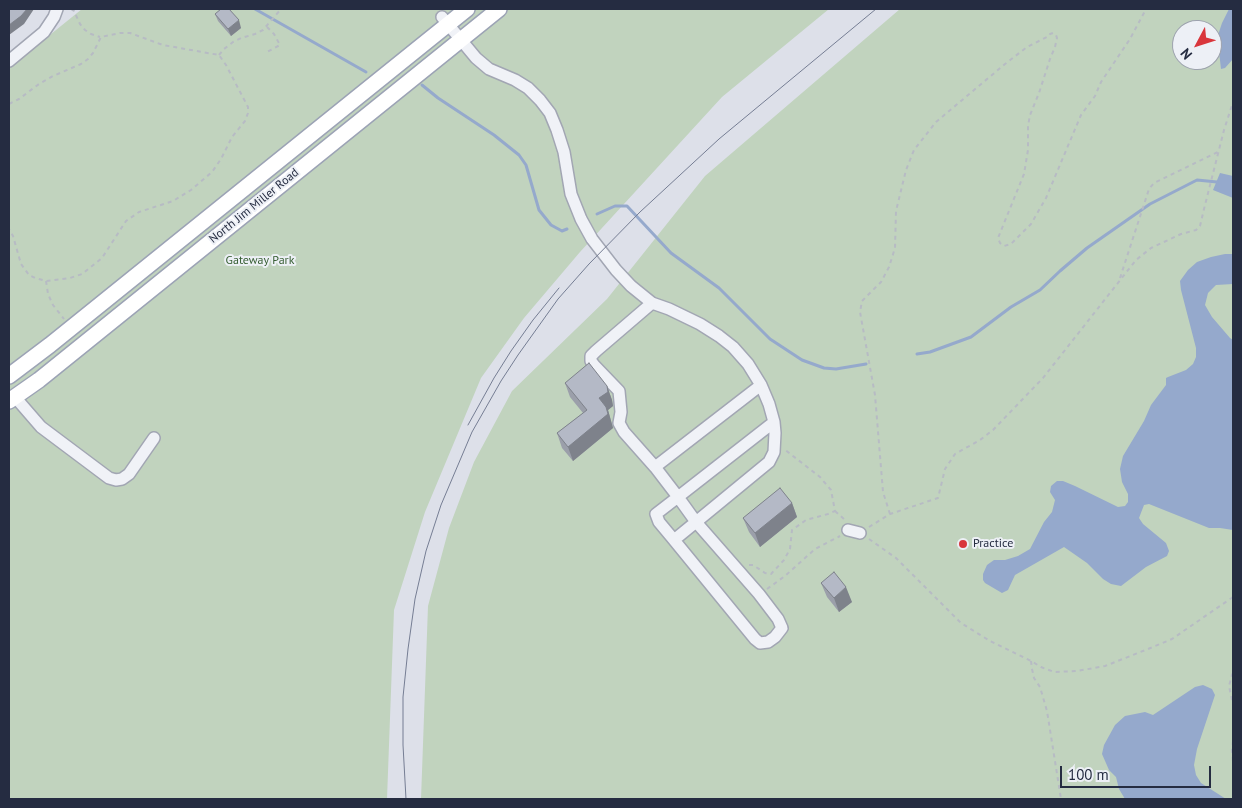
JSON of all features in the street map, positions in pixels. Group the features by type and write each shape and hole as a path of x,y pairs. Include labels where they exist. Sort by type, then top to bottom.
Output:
{"main road":[{"name":"North Jim Miller Road","path":"9,376 154,261 445,21 467,9"},
{"name":"North Jim Miller Road","path":"12,399 39,380 499,9"},
{"path":"154,261 167,277"}],"street":[{"path":"9,61 44,32 57,9"},
{"path":"445,21 476,58 489,69 528,88 550,113 558,130 564,152 571,194 581,220 592,239 616,270 631,286 652,303 700,324 719,336 748,364 761,385 774,422 776,443 769,462 674,540"},
{"path":"652,303 596,351 591,356 591,361 619,391 621,412 619,423 624,432 655,467 678,497 696,522 759,594 778,619 782,628 768,642 760,643 659,522 656,514 678,497 774,422"},
{"path":"655,467 761,385"},
{"path":"12,399 41,427 109,478 116,480 122,479 129,474 154,438"},
{"path":"848,530 860,533"}],"path":[{"path":"9,228 19,260 29,275 46,281 70,278 82,274 102,258 126,221 138,212 173,201 191,190 212,172 232,137 245,121 248,113 248,107 219,55 170,47 130,34 120,33 101,37 91,34 80,24 74,11 71,9"},
{"path":"219,55 232,42 255,34 267,27 281,9"},
{"path":"890,514 883,492 875,396 860,312 862,301 880,282 890,267 895,248 896,212 906,170 914,150 936,122 1005,64 1027,47 1052,33 1056,35 1055,47 1040,93 1030,115 1028,150 1024,174 998,238 1004,246 1011,244 1031,224 1046,198 1081,115 1130,39 1146,9"},
{"path":"267,27 274,34 280,45 267,52"},
{"path":"9,104 53,76 88,59 94,53 101,37"},
{"path":"1233,102 1200,226 1196,230 1181,234 1151,248 1136,260 1043,378 993,430 980,440 955,454 944,469 938,498 890,514 860,533 896,558 961,623 1032,661 1041,668 1054,672 1077,672 1104,666 1172,639 1233,597"},
{"path":"1119,281 1149,189 1154,183 1219,152"},
{"path":"46,281 48,294 53,305 66,321"},
{"path":"759,594 785,576 815,549 848,530 848,525 835,511 831,490 820,477 776,443"},
{"path":"739,572 747,565 753,564 765,573 771,574 784,560 790,548 792,530 806,520 835,511"},
{"path":"1032,661 1034,678 1040,687 1047,711 1061,799"},
{"path":"1233,673 1229,686 1233,706"},
{"path":"1233,741 1233,762"}],"green space":[{"name":"Gateway Park","path":"82,9 829,9 722,97 580,252 524,318 481,378 425,512 394,610 387,799 9,799 9,68"},
{"path":"900,9 1233,9 1233,799 421,799 428,606 449,528 474,462 512,391 607,299 705,176"}],"water":[{"path":"1229,9 1233,9 1233,59 1222,69 1222,23"},
{"path":"1220,173 1233,176 1233,198 1213,190"},
{"path":"1225,254 1233,254 1233,284 1216,285 1208,293 1205,305 1212,317 1233,340 1233,530 1209,528 1149,504 1144,505 1139,518 1143,524 1166,543 1169,551 1167,556 1146,567 1121,586 1111,584 1103,579 1087,563 1064,547 1015,575 1008,590 1002,593 985,583 983,574 987,565 994,560 1005,560 1018,556 1030,549 1044,522 1052,512 1055,500 1050,492 1051,486 1057,481 1063,481 1075,486 1118,507 1125,506 1128,502 1128,494 1122,482 1120,469 1123,456 1144,421 1151,405 1166,385 1166,378 1186,370 1193,364 1196,357 1196,348 1180,281 1197,262"},
{"path":"1203,685 1212,689 1215,695 1197,749 1194,765 1196,775 1201,783 1226,799 1125,799 1119,789 1116,777 1109,770 1102,754 1104,745 1115,725 1125,716 1145,712 1153,715 1195,687"}],"building":[{"path":"9,9 27,9 9,25"},
{"path":"221,9 229,9 239,20 228,29 215,14"},
{"path":"589,363 607,386 608,392 599,398 606,407 608,414 568,447 557,433 587,410 565,383"},
{"path":"780,488 792,503 755,533 743,518"},
{"path":"834,572 846,587 834,598 821,583"}],"waterway":[{"path":"255,9 366,72"},
{"path":"422,85 438,98 494,135 519,155 526,165 539,210 551,225 562,231 567,229"},
{"path":"917,354 930,352 971,337 1011,307 1040,290 1087,248 1150,204 1197,180 1217,182"},
{"path":"597,214 615,206 627,206 671,253 719,288 770,339 802,360 824,368 836,369 866,364"}],"tram line":[{"path":"406,799 403,697 415,599 426,551 441,505 472,432 501,381 558,299 640,212 719,139 876,9"},
{"path":"468,425 511,351 559,288"}],"place":[{"name":"Practice","path":"963,544"}]}
